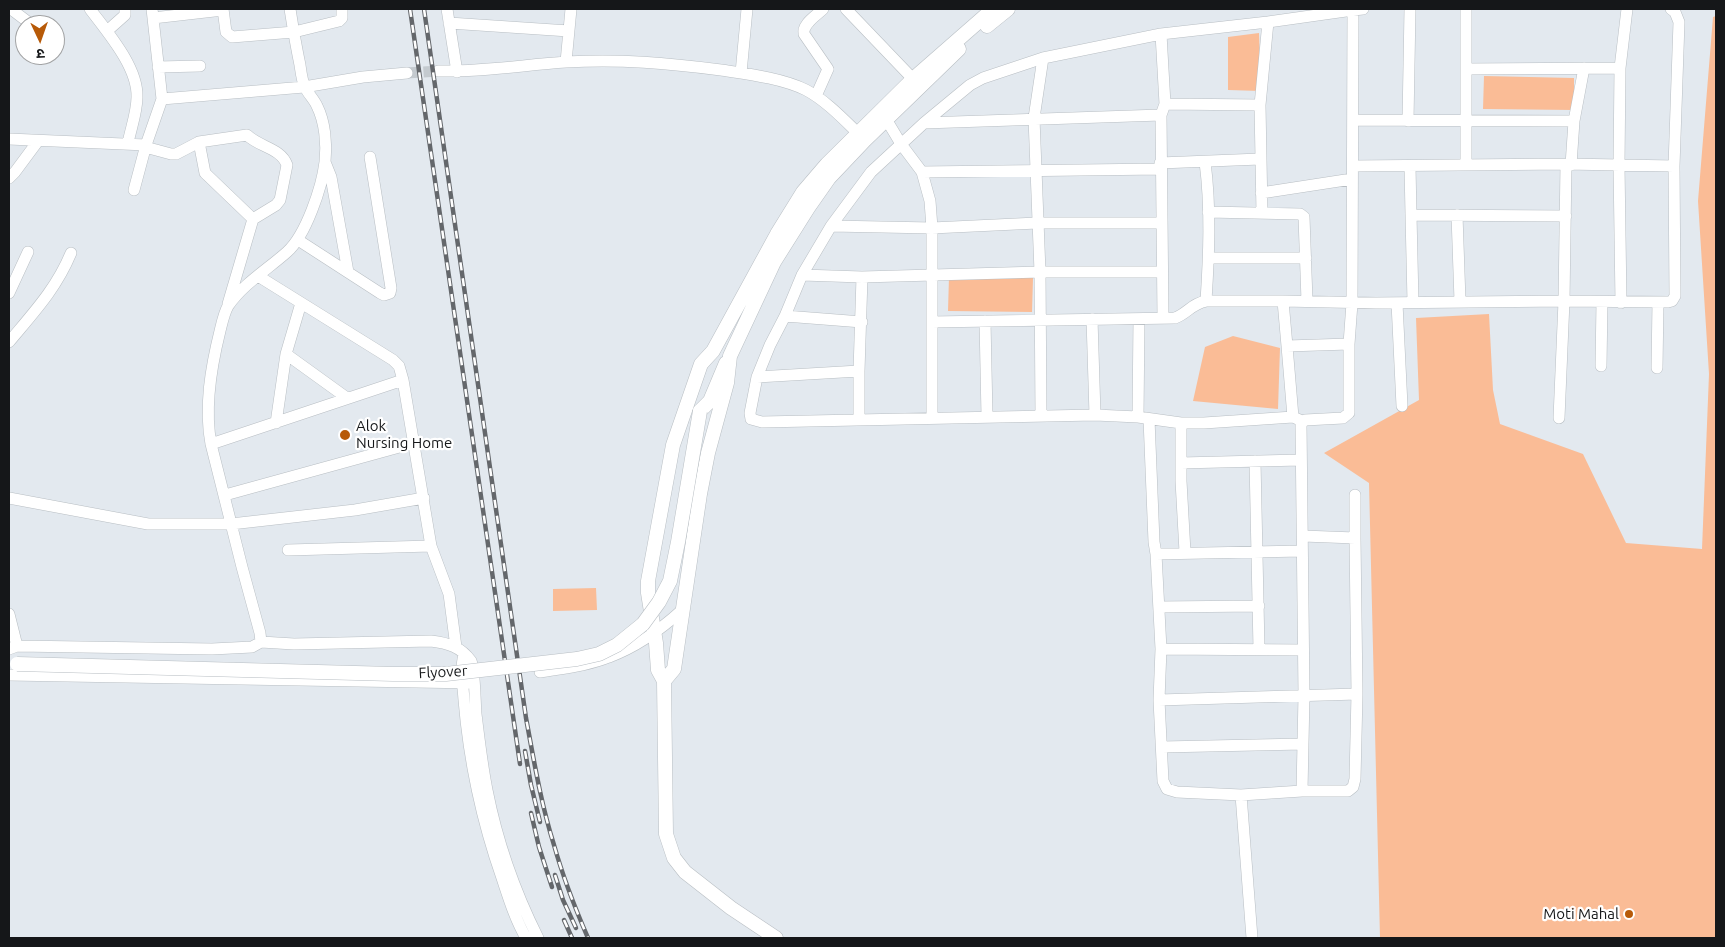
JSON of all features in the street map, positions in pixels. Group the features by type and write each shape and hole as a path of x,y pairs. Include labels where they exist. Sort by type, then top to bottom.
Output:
{"main road":[{"path":"664,681 674,669 681,611 700,494 708,453 727,383 730,356 774,262 808,208 830,178 862,137 912,79 993,9"},
{"path":"882,116 1008,9"},
{"path":"776,938 731,908 685,872 674,858 666,834 664,681 658,670 648,581 673,445 701,364 713,351 777,234 803,192 827,164 862,137"},
{"name":"Flyover","path":"12,667 446,674 577,659 599,654 617,645 643,624 659,602 670,581 700,411 710,401 714,370 713,351"},
{"name":"Flyover","path":"714,370 730,356"}],"street":[{"path":"90,9 125,58 137,87 137,104 128,143"},
{"path":"107,31 125,15 125,9"},
{"path":"134,190 145,146 162,99 152,12 223,9 226,32 232,37 294,32 338,21 342,18 342,9"},
{"path":"227,307 298,240 305,227 322,178 325,162 325,138 322,121 318,106 304,87 290,9"},
{"path":"447,9 456,72"},
{"path":"566,62 572,9"},
{"path":"741,73 746,9"},
{"path":"816,96 828,69 803,30 823,9"},
{"path":"846,9 912,79"},
{"path":"1408,121 1410,9"},
{"path":"1466,9 1466,165"},
{"path":"1621,303 1620,68 1627,9"},
{"path":"932,322 1175,318 1183,315 1194,303 1206,301 1397,303 1564,300 1621,303 1672,301 1675,296 1674,166 1679,22 1675,12 1671,9"},
{"path":"1358,10 1353,120 1352,303 1349,344 1349,407 1346,416 1204,423 1181,423 1144,418 1094,415 755,421 751,419 750,413 757,377 770,344 785,316 802,276 831,226 871,172 924,123 976,82 1043,58 1161,34 1268,22 1358,10"},
{"path":"1262,213 1260,105 1268,22"},
{"path":"449,23 570,31"},
{"path":"1161,34 1163,318"},
{"path":"1041,416 1040,272 1034,118 1043,58"},
{"path":"438,71 456,72 566,62 639,61 741,73 790,83 816,96 862,137"},
{"path":"158,67 200,66"},
{"path":"1559,418 1569,165 1574,121 1584,68"},
{"path":"1466,69 1620,68"},
{"path":"162,99 304,87 363,77 406,73"},
{"path":"924,123 1260,105"},
{"path":"882,116 922,172 930,200 932,228 932,417"},
{"path":"1353,120 1574,121"},
{"path":"9,139 128,143 176,154 199,142 247,135 252,141 281,154 285,159 287,165 280,200 276,205 253,218 216,349 211,372 209,407 211,444 261,642"},
{"path":"9,178 38,141"},
{"path":"199,142 205,173 253,218"},
{"path":"298,240 380,293 384,295 390,293 391,288 370,157"},
{"path":"922,172 1037,171 1161,166 1260,159"},
{"path":"325,162 331,177 348,272"},
{"path":"1205,162 1209,258 1206,301"},
{"path":"1353,166 1674,166"},
{"path":"1410,166 1413,302"},
{"path":"1261,193 1352,180"},
{"path":"1208,212 1300,214 1304,217 1307,301"},
{"path":"1411,215 1566,216"},
{"path":"1458,215 1460,301"},
{"path":"831,226 932,228 1037,223 1161,223"},
{"path":"9,293 28,252"},
{"path":"9,342 52,291 64,272 71,253"},
{"path":"1209,258 1306,258"},
{"path":"802,276 862,277 1040,272 1162,272"},
{"path":"258,276 393,360 399,366 424,498 431,546 450,594 461,664 476,716 487,790 512,877 538,938"},
{"path":"859,418 858,371 862,322 862,277"},
{"path":"1283,301 1287,346 1300,430 1304,696 1302,791"},
{"path":"1601,366 1602,302"},
{"path":"1657,368 1658,302"},
{"path":"276,423 286,354 301,303"},
{"path":"1397,303 1402,406"},
{"path":"785,316 862,322"},
{"path":"1092,319 1094,415"},
{"path":"1140,319 1144,418 1159,607 1161,649 1159,700 1163,781 1167,789 1177,792 1240,795 1302,791 1348,791 1353,787 1355,779 1357,694 1354,538 1356,495"},
{"path":"985,321 987,416"},
{"path":"1287,346 1349,344"},
{"path":"286,354 347,398"},
{"path":"757,377 858,371"},
{"path":"211,444 403,380"},
{"path":"1181,423 1185,552"},
{"path":"225,496 414,443"},
{"path":"1255,460 1259,650"},
{"path":"1181,463 1300,460"},
{"path":"9,498 148,524 231,524 355,510 424,498"},
{"path":"1303,536 1354,538"},
{"path":"288,550 431,546"},
{"path":"1156,554 1185,552 1302,552"},
{"path":"1159,607 1258,606"},
{"path":"540,672 578,666 608,658 641,642 681,611"},
{"path":"9,614 13,648 212,649 252,647 261,642 294,644 432,641 445,642 460,651"},
{"path":"1161,649 1302,650"},
{"path":"12,667 468,683"},
{"path":"468,683 466,718 474,775 492,850 516,921 526,938"},
{"path":"1159,700 1357,694"},
{"path":"1162,746 1303,744"},
{"path":"1240,795 1252,938"}],"shaded area":[{"path":"1716,16 1716,938 1380,938 1369,483 1324,453 1419,400 1416,318 1489,314 1493,390 1500,424 1583,454 1626,543 1702,549 1709,374 1698,201 1713,17"},
{"path":"1259,33 1261,91 1228,90 1228,37"},
{"path":"1484,76 1574,78 1574,110 1483,109"},
{"path":"949,277 1033,278 1032,312 948,311"},
{"path":"1233,336 1280,348 1278,409 1193,401 1205,347"},
{"path":"596,588 597,610 553,611 553,589"}],"tunnel":[{"path":"407,73 438,71"}],"railway":[{"path":"410,9 520,764"},
{"path":"424,9 526,718 549,830 565,881 588,938"},
{"path":"525,751 540,822"},
{"path":"531,813 539,847 552,887"},
{"path":"555,875 563,900 576,928"},
{"path":"564,920 572,938"}],"place":[{"name":"Alok Nursing Home","path":"345,435"},
{"name":"Moti Mahal","path":"1629,914"}]}
